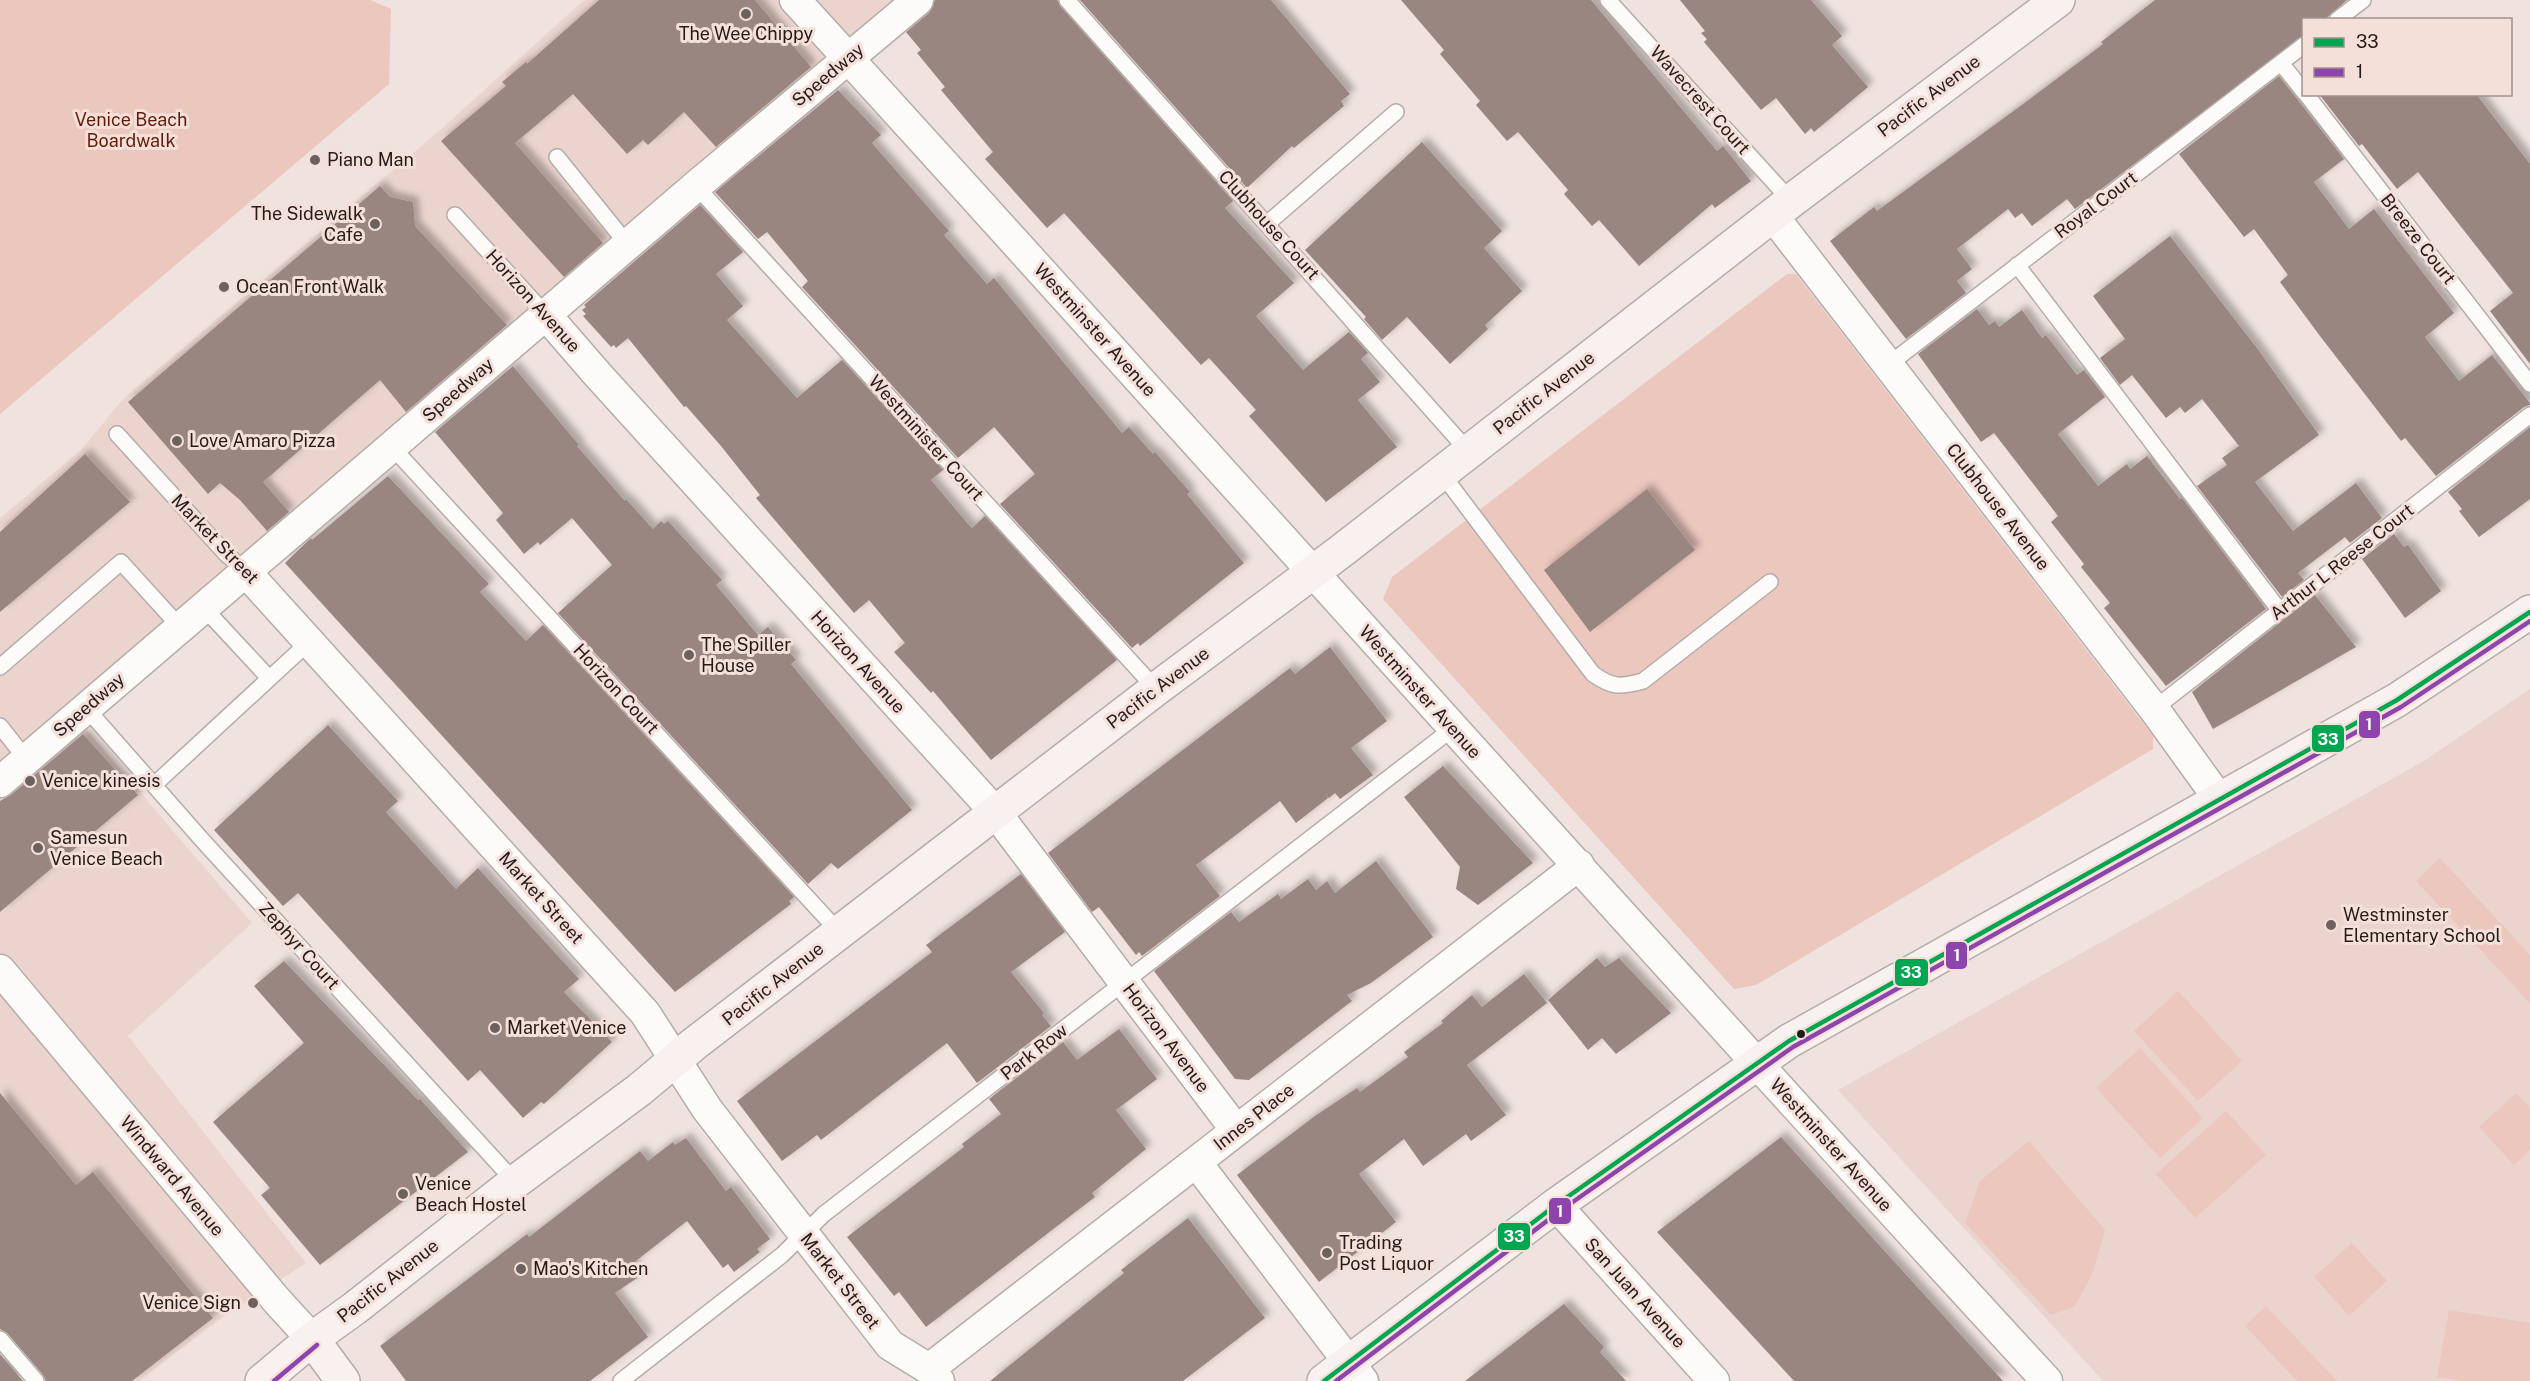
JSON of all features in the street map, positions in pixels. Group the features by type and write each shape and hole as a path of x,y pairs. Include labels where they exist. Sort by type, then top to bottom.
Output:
{"main road":[{"name":"Pacific Avenue","path":"261,1381 515,1182 639,1090 1156,689 1314,572 1782,208 2058,0"},
{"path":"1345,1374 1556,1205 1789,1041 2397,700 2530,612"},
{"name":"Windward Avenue","path":"312,1339 343,1381"}],"street":[{"name":"Westminster Avenue","path":"795,0 1314,572 1452,729 1579,865 1755,1063 2047,1381"},
{"name":"Speedway","path":"0,782 696,186 918,0"},
{"name":"Clubhouse Avenue","path":"1782,208 1888,365 2154,709 2219,799"},
{"name":"Horizon Avenue","path":"546,315 996,813 1236,1130"},
{"name":"Market Street","path":"245,571 645,1013 707,1109 890,1346 934,1375"},
{"name":"Innes Place","path":"934,1375 1236,1130 1579,865"},
{"name":"Windward Avenue","path":"0,970 278,1302 312,1339"},
{"path":"1196,1162 1345,1374"},
{"name":"San Juan Avenue","path":"1556,1205 1714,1381"}],"lane":[{"name":"Clubhouse Court","path":"1067,0 1268,223 1469,452"},
{"name":"Wavecrest Court","path":"1608,0 1782,208"},
{"path":"2340,18 2362,0"},
{"name":"Royal Court","path":"1888,365 2302,47"},
{"name":"Breeze Court","path":"2281,63 2302,89"},
{"name":"Breeze Court","path":"2307,96 2530,384"},
{"path":"1268,223 1396,111"},
{"path":"557,157 628,245"},
{"name":"Westminister Court","path":"696,186 1156,689"},
{"name":"Horizon Avenue","path":"455,215 546,315"},
{"path":"2017,265 2280,611"},
{"name":"Arthur L Reese Court","path":"2154,709 2530,415"},
{"name":"Market Street","path":"117,434 226,554 245,571"},
{"name":"Horizon Court","path":"392,447 840,933"},
{"path":"1442,474 1593,674 1608,685 1623,686 1643,681 1770,582"},
{"path":"0,667 121,562 180,627"},
{"path":"204,607 269,678"},
{"path":"154,785 310,641"},
{"name":"Zephyr Court","path":"86,708 515,1182"},
{"path":"0,726 26,759"},
{"name":"Park Row","path":"621,1381 782,1255 824,1214 1452,729"},
{"path":"0,1339 36,1381"}],"shaded area":[{"path":"584,0 897,0 66,706 252,923 128,1036 306,1263 217,1321 139,1381 60,1381 0,1310 0,518 81,450 124,398 439,131"},
{"name":"Westminster Elementary School","path":"2530,689 2530,1381 2103,1381 1838,1090 2424,761"}],"green space":[{"name":"Venice Beach Boardwalk","path":"0,0 370,0 391,9 389,84 0,414"},
{"path":"1787,274 1796,274 2153,736 2153,749 1756,985 1734,989 1383,599 1392,577"},
{"path":"2440,858 2530,955 2530,1003 2416,881"},
{"path":"2178,991 2242,1061 2198,1101 2134,1031"},
{"path":"2140,1048 2203,1118 2160,1158 2096,1088"},
{"path":"2516,1093 2530,1108 2530,1150 2514,1165 2479,1127"},
{"path":"2226,1111 2266,1155 2195,1218 2156,1174"},
{"path":"2029,1141 2105,1230 2092,1275 2075,1306 2051,1315 1965,1223 1980,1181"},
{"path":"2352,1243 2387,1281 2349,1316 2314,1277"},
{"path":"2266,1306 2337,1381 2297,1381 2245,1326"},
{"path":"2449,1310 2530,1323 2530,1381 2463,1381 2437,1377"}],"building":[{"path":"599,0 755,0 811,67 716,147 684,112 648,145 643,140 627,154 573,94 515,143 603,243 564,277 441,141 506,86 502,82 526,62 527,64"},
{"path":"935,0 1057,0 1233,201 1225,208 1294,283 1256,316 1303,370 1349,332 1368,353 1361,359 1380,382 1358,400 1397,447 1326,502 1249,416 1256,410 1209,358 1201,365 1064,213 1047,228 985,159 993,152 941,90 945,87 917,53 921,50 906,32 929,13"},
{"path":"1080,0 1271,0 1350,94 1341,101 1344,106 1294,148 1292,146 1247,188"},
{"path":"1401,0 1591,0 1717,151 1723,146 1751,181 1715,208 1712,204 1639,266 1599,220 1592,226 1564,194 1568,190 1518,132 1507,141 1476,105 1480,101 1440,54 1444,50"},
{"path":"1680,0 1811,0 1842,36 1832,45 1868,87 1814,132 1811,128 1805,134 1776,98 1761,110 1704,42 1707,39 1701,33 1705,31"},
{"path":"2155,0 2347,0 2326,18 2302,18 2302,37 2075,209 2067,199 2032,226 2022,213 2015,218 2008,209 1957,249 1972,269 1957,281 1966,293 1906,339 1830,241 1874,207 1877,211 2023,104 2103,44 2101,42"},
{"path":"2279,76 2344,159 2314,182 2349,229 2374,209 2454,313 2425,337 2459,381 2492,355 2530,403 2436,476 2405,438 2401,441 2280,282 2288,275 2254,229 2244,237 2179,154"},
{"path":"838,90 881,135 872,143 949,231 944,235 987,284 994,278 1122,433 1129,427 1153,454 1155,452 1190,492 1187,494 1244,563 1140,646 1138,643 1132,648 1000,504 1035,474 994,427 958,458 802,287 808,281 767,232 758,239 715,192"},
{"path":"2321,96 2478,96 2530,164 2530,364 2490,311 2513,293 2418,172 2397,189 2362,144 2359,146"},
{"path":"1422,142 1502,231 1484,248 1522,291 1485,325 1488,329 1450,364 1407,317 1382,340 1364,319 1366,317 1305,250"},
{"path":"380,186 390,197 413,202 415,226 507,325 406,412 380,380 263,482 289,512 267,531 240,500 220,483 208,494 128,402"},
{"path":"700,205 743,252 716,274 743,306 727,320 797,398 842,360 943,470 931,480 969,525 972,528 985,516 1117,660 991,760 933,691 931,693 894,652 905,643 869,600 854,613 756,498 760,495 721,446 686,406 684,407 628,338 616,348 614,345 611,347 583,316 586,314 582,310 586,307 584,305"},
{"path":"2170,236 2257,348 2319,435 2255,482 2293,531 2356,483 2382,518 2350,543 2345,537 2298,573 2304,580 2282,597 2197,486 2227,465 2222,458 2239,446 2202,399 2185,413 2180,407 2166,418 2132,375 2120,385 2100,358 2125,339 2093,296"},
{"path":"1977,309 1989,325 1995,321 1999,327 2022,310 2042,338 2046,335 2077,375 2084,370 2105,397 2058,434 2098,486 2127,464 2130,469 2147,456 2180,499 2182,498 2266,609 2166,686 2104,608 2110,603 2081,567 2084,564 2051,522 2058,516 1994,433 1981,442 1918,354"},
{"path":"513,366 579,445 577,446 625,501 626,499 653,529 661,521 664,524 668,521 722,580 716,585 758,635 768,627 796,660 791,664 912,810 838,869 831,863 808,884 558,613 612,565 572,518 540,545 538,542 524,554 496,520 503,513 435,432"},
{"path":"2530,427 2530,499 2479,537 2459,511 2462,509 2448,492"},
{"path":"85,454 130,502 0,612 0,532"},
{"path":"388,476 489,584 480,592 526,641 543,625 794,897 789,901 791,904 675,992 285,563 311,538 312,540"},
{"path":"1647,489 1695,550 1590,632 1544,570"},
{"path":"2394,534 2404,547 2408,545 2441,591 2405,618 2362,559"},
{"path":"2315,595 2356,647 2213,729 2192,692"},
{"path":"1330,647 1387,721 1351,748 1373,775 1340,799 1335,793 1329,798 1326,795 1328,798 1296,823 1280,801 1196,865 1220,896 1142,956 1139,952 1136,955 1099,907 1092,912 1048,853 1290,668 1295,674"},
{"path":"328,725 398,801 386,812 456,889 478,868 579,979 564,992 612,1042 544,1104 541,1102 523,1118 480,1070 468,1081 298,893 283,906 214,830"},
{"name":"Samesun Venice Beach","path":"83,734 138,795 0,912 0,801 11,795"},
{"path":"1443,766 1533,863 1478,905 1456,889 1460,867 1404,797"},
{"path":"1376,861 1433,937 1371,983 1347,995 1352,1001 1249,1080 1235,1079 1154,971 1231,912 1239,922 1278,894 1281,899 1308,879 1316,890 1327,881 1335,893"},
{"path":"1021,874 1065,932 1011,972 1044,1013 1042,1015 1051,1026 977,1083 947,1043 821,1140 817,1135 782,1161 737,1101 932,952 926,945"},
{"path":"1597,958 1605,967 1619,958 1671,1013 1616,1054 1602,1038 1588,1050 1548,1000"},
{"path":"284,961 418,1100 420,1099 468,1152 320,1265 261,1195 270,1188 213,1122 304,1043 254,986"},
{"path":"1524,974 1547,1003 1467,1065 1506,1115 1471,1141 1466,1134 1423,1166 1404,1139 1359,1174 1396,1222 1319,1282 1237,1175 1315,1116 1357,1088 1360,1092 1408,1057 1404,1052 1443,1023 1441,1021 1472,995 1482,1007"},
{"path":"1119,1029 1157,1079 1116,1110 1146,1149 1092,1193 1095,1197 926,1327 899,1292 894,1296 847,1237 964,1147 962,1144 1001,1114 989,1099 1063,1042 1077,1060"},
{"path":"0,1093 76,1185 93,1172 213,1318 132,1381 46,1381 7,1333 0,1329"},
{"path":"1781,1137 2003,1381 1794,1381 1657,1232"},
{"path":"686,1138 726,1191 731,1187 770,1239 757,1249 760,1252 734,1272 728,1264 723,1268 687,1221 632,1264 640,1276 615,1293 648,1337 590,1381 406,1381 380,1346 527,1234 529,1237 640,1151 648,1161 673,1142 675,1145"},
{"path":"1188,1218 1265,1318 1183,1381 990,1381 1124,1273 1121,1270"},
{"path":"1564,1304 1604,1347 1600,1352 1626,1381 1465,1381"},
{"path":"0,1354 23,1381 0,1381"}],"transit line":[{"name":"33","path":"1324,1381 1556,1205 1789,1041 2397,700 2530,612"},
{"name":"1","path":"1336,1381 1560,1211 1793,1047 2401,707 2530,621"},
{"name":"1","path":"274,1381 317,1345"}],"place":[{"name":"The Wee Chippy","path":"746,14"},
{"name":"Piano Man","path":"315,160"},
{"name":"The Sidewalk Cafe","path":"375,224"},
{"name":"Ocean Front Walk","path":"224,287"},
{"name":"Love Amaro Pizza","path":"177,441"},
{"name":"The Spiller House","path":"689,655"},
{"name":"Venice kinesis","path":"30,781"},
{"name":"Samesun Venice Beach","path":"38,848"},
{"name":"Westminster Elementary School","path":"2331,925"},
{"name":"Market Venice","path":"495,1028"},
{"name":"Venice Beach Hostel","path":"403,1194"},
{"name":"Trading Post Liquor","path":"1327,1253"},
{"name":"Mao's Kitchen","path":"521,1269"},
{"name":"Venice Sign","path":"253,1303"}]}
